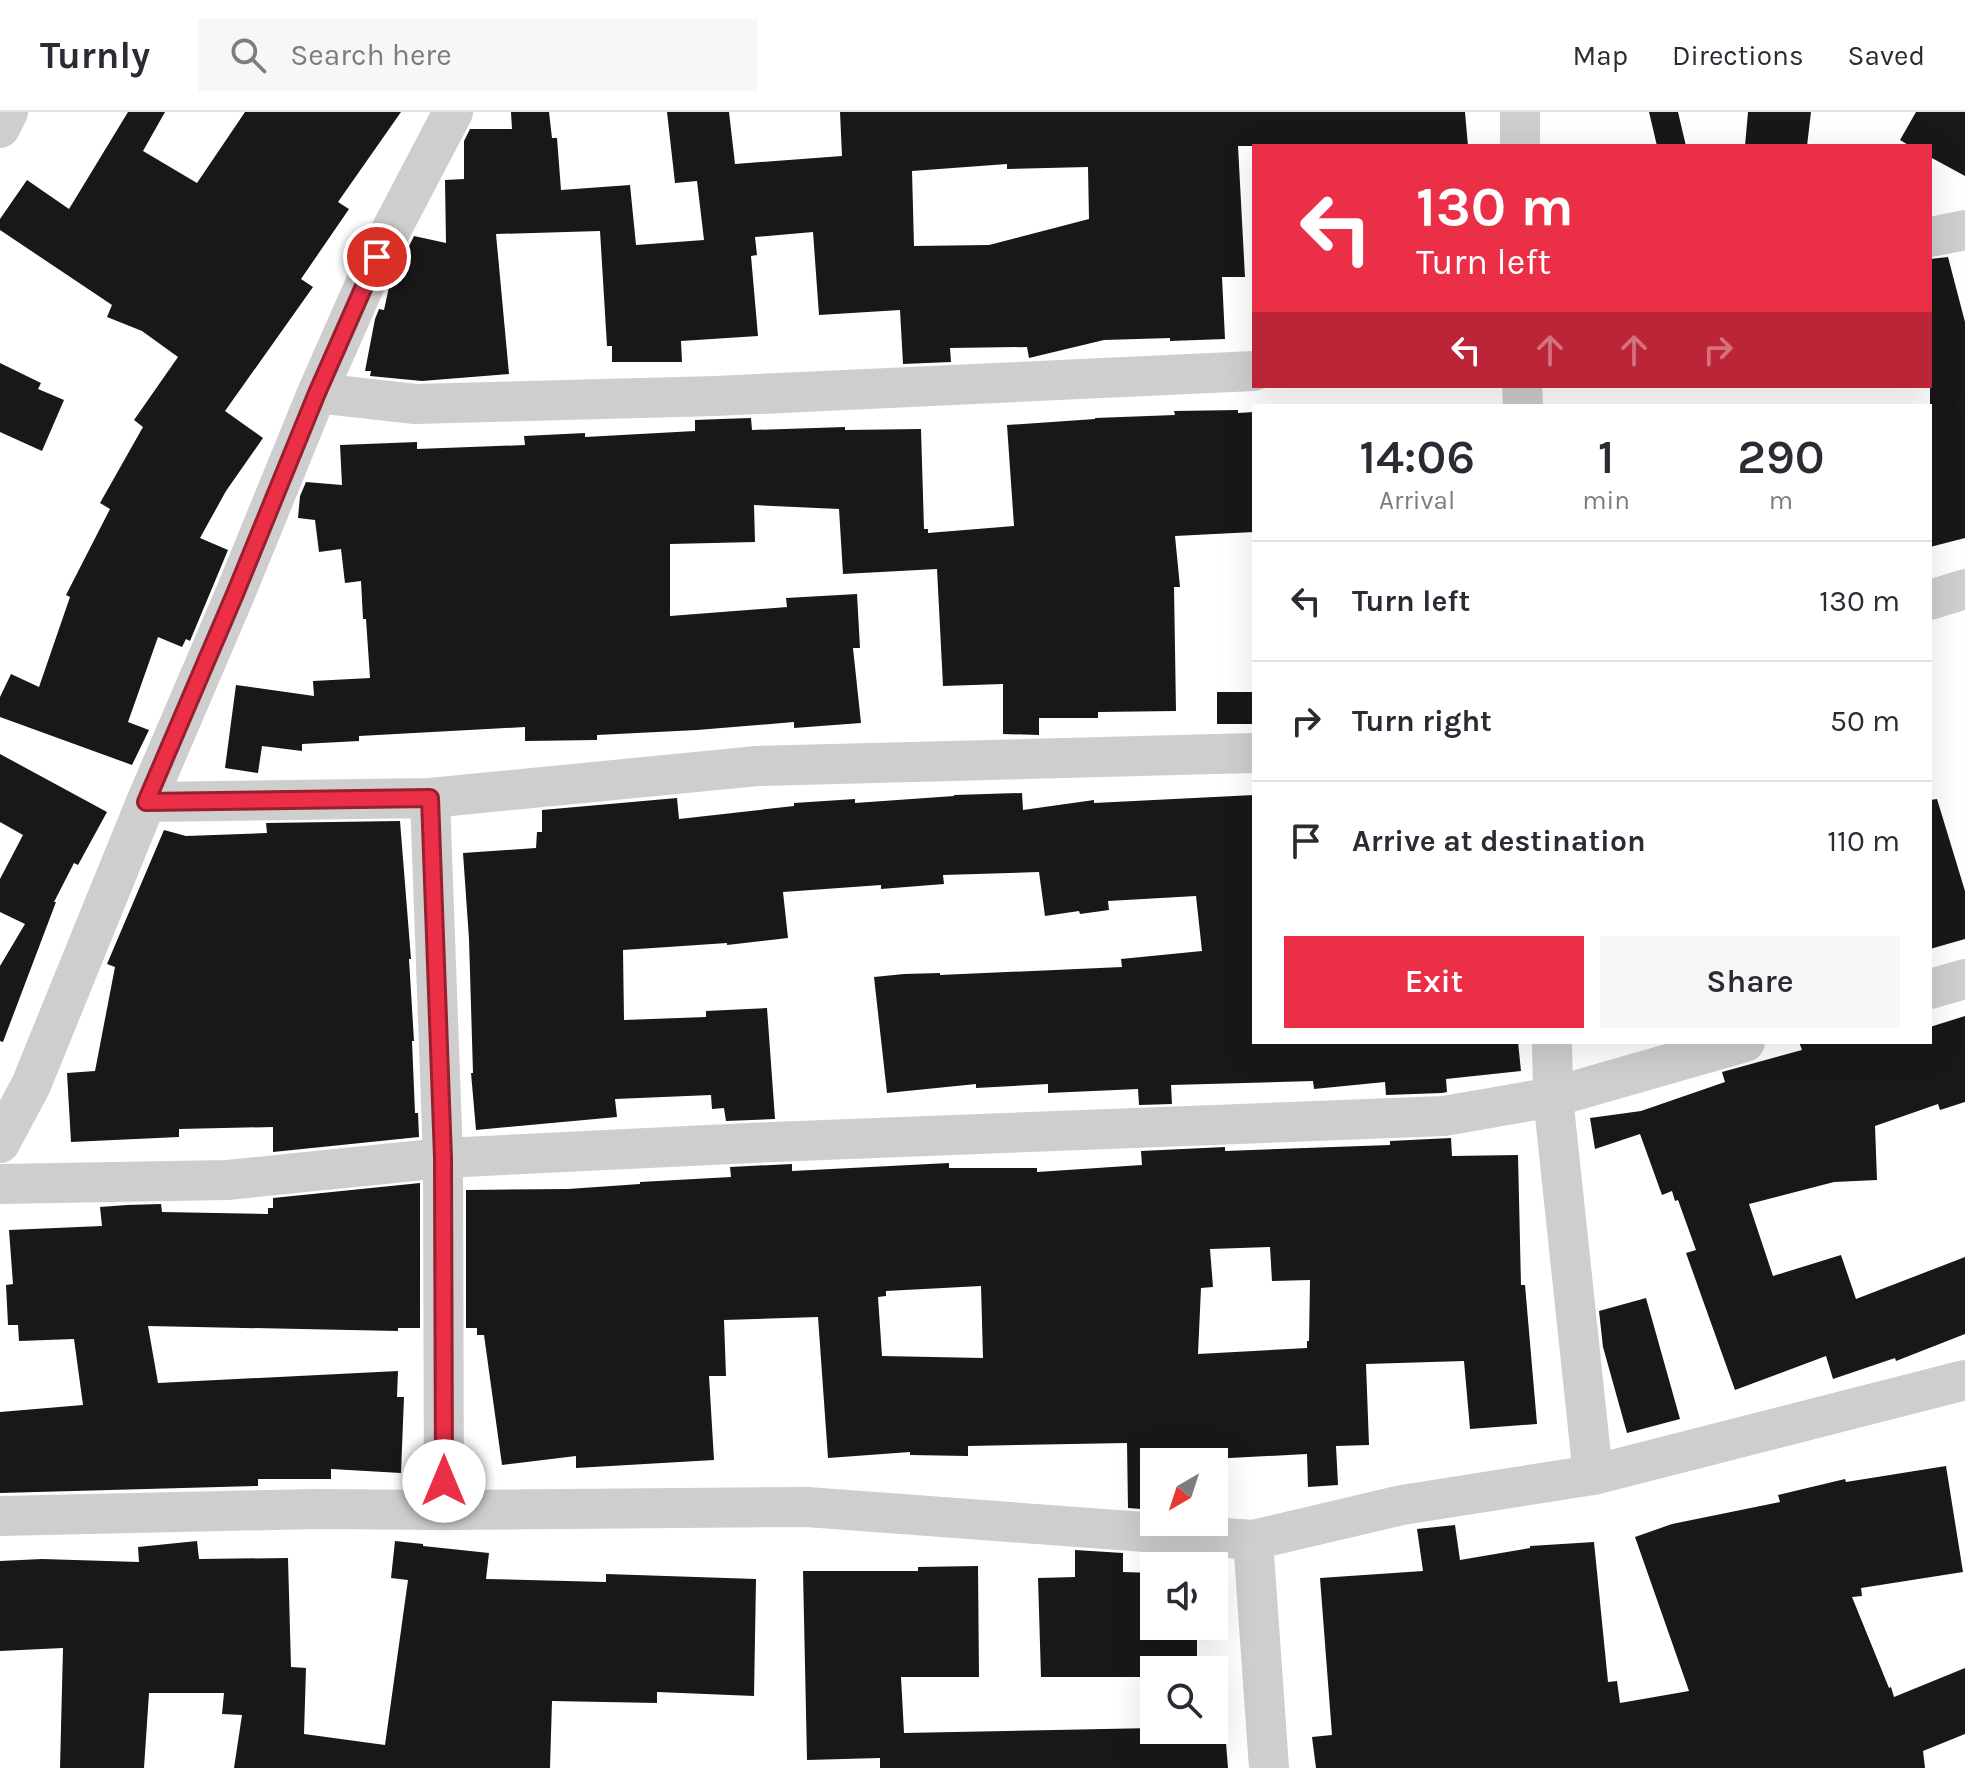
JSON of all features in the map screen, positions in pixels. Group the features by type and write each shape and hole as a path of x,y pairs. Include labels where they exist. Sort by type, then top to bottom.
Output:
{"street":[{"path":"0,128 8,112"},
{"path":"0,1143 31,1085 317,393 377,257 453,112"},
{"path":"1520,112 1520,144"},
{"path":"1932,237 1965,230"},
{"path":"317,393 415,404 716,396 1252,371"},
{"path":"1932,599 1965,589"},
{"path":"146,802 430,798 757,766 1252,753"},
{"path":"430,798 443,1158 444,1510"},
{"path":"1932,988 1965,979"},
{"path":"1552,1044 1553,1097 1593,1475"},
{"path":"0,1184 227,1180 443,1158 1444,1116 1553,1097 1738,1044"},
{"path":"0,1516 300,1510 807,1507 1253,1540 1402,1505 1593,1475 1965,1380"},
{"path":"1253,1540 1269,1768"}],"building":[{"path":"128,112 165,112 143,151 197,183 245,112 401,112 338,202 349,209 301,279 313,287 225,411 263,438 226,491 200,538 228,550 190,641 186,639 182,647 158,637 128,722 149,730 132,765 0,717 0,697 11,674 39,687 70,597 66,595 110,509 100,503 143,427 134,420 178,357 142,331 107,317 112,305 0,230 0,219 27,180 69,209"},
{"path":"511,112 549,112 552,138 557,138 561,190 630,185 636,245 704,240 697,181 675,183 667,112 729,112 735,164 842,156 840,112 1465,112 1468,144 1238,146 1245,277 1222,277 1225,339 1104,340 1029,358 1027,347 950,348 951,362 903,364 900,310 819,315 813,232 755,237 757,255 751,256 758,336 681,341 682,362 612,362 612,346 607,346 600,231 496,234 509,374 422,381 370,376 371,371 365,371 375,319 379,309 384,310 389,287 414,236 446,243 445,180 464,179 464,141 470,129 512,129","holes":["1007,164 1007,169 1088,167 1089,219 989,245 914,246 912,171"]},
{"path":"1649,112 1678,112 1686,144 1657,144"},
{"path":"1748,112 1811,112 1807,144 1745,144"},
{"path":"1916,112 1965,112 1965,176 1932,158 1932,144 1907,144 1900,140"},
{"path":"1948,257 1965,322 1965,538 1932,546 1930,388 1932,259"},
{"path":"0,363 41,383 38,389 64,400 42,451 0,432"},
{"path":"1174,411 1252,412 1252,532 1175,536 1180,587 1174,587 1176,711 1098,712 1098,718 1039,718 1039,735 1003,734 1003,684 943,686 937,569 843,574 839,509 754,505 755,542 670,544 670,616 787,607 786,598 857,594 860,648 853,648 861,723 794,728 794,722 597,735 597,740 525,741 525,727 359,736 359,741 302,744 302,751 262,746 258,773 225,768 236,685 314,696 313,681 370,678 361,581 345,583 341,549 319,552 315,520 298,518 300,496 306,482 342,485 340,445 417,442 417,449 525,445 524,436 585,433 585,437 695,431 695,420 751,418 752,430 845,427 845,430 921,429 924,529 928,529 928,533 1014,526 1007,425 1175,415"},
{"path":"1217,692 1252,692 1252,724 1217,724"},
{"path":"0,754 107,812 78,865 74,863 54,902 3,1042 0,1041 0,966 25,924 0,912 0,879 23,835 0,822"},
{"path":"1022,793 1023,810 1094,800 1094,803 1252,795 1252,1044 1518,1044 1521,1071 1446,1079 1447,1092 1442,1093 1386,1095 1385,1082 1314,1089 1313,1081 1171,1085 1172,1104 1139,1105 1138,1089 1048,1093 1048,1084 976,1088 976,1084 887,1093 874,977 1122,967 1121,959 1202,951 1196,896 1108,901 1109,910 1045,916 1039,872 943,875 944,884 783,892 788,938 727,945 623,950 624,1020 706,1017 706,1011 767,1008 775,1119 726,1121 724,1108 712,1109 711,1095 615,1099 617,1117 476,1130 463,853 536,848 537,832 542,832 542,810 677,798 679,819 794,806 794,803 855,799 855,803"},
{"path":"1937,799 1965,891 1965,939 1932,948 1932,800"},
{"path":"400,821 411,959 415,1113 418,1113 419,1137 273,1152 273,1127 179,1129 179,1137 71,1142 67,1073 95,1071 115,967 107,964 164,830 186,836 267,833 266,823"},
{"path":"1965,1016 1965,1102 1940,1110 1938,1104 1875,1126 1877,1180 1834,1182 1749,1204 1773,1276 1841,1255 1856,1299 1965,1257 1965,1334 1896,1361 1895,1358 1833,1379 1826,1356 1735,1390 1686,1253 1696,1250 1678,1200 1675,1201 1672,1191 1662,1195 1640,1134 1595,1149 1590,1118 1641,1111 1725,1082 1722,1072 1802,1050 1800,1044 1932,1044 1932,1026"},
{"path":"1451,1138 1452,1156 1518,1155 1521,1285 1525,1285 1537,1424 1470,1429 1464,1361 1366,1364 1369,1445 1336,1446 1338,1485 1308,1487 1307,1454 1228,1458 1228,1448 1140,1448 1140,1509 1128,1508 1127,1443 968,1446 968,1456 910,1455 910,1452 828,1458 818,1317 724,1320 726,1376 709,1376 714,1460 576,1468 576,1456 502,1465 484,1335 477,1335 477,1328 466,1328 466,1190 568,1189 731,1177 730,1167 792,1164 792,1171 949,1163 949,1168 1037,1168 1037,1172 1142,1165 1141,1151 1390,1145 1390,1141","holes":["1270,1247 1272,1281 1310,1280 1307,1348 1198,1354 1201,1288 1213,1287 1210,1249","981,1286 983,1358 882,1356 878,1297 886,1296 886,1291"]},
{"path":"420,1183 420,1328 398,1328 398,1331 148,1326 158,1383 398,1371 397,1397 404,1397 401,1473 331,1469 331,1479 258,1479 258,1486 0,1493 0,1412 83,1405 74,1339 19,1341 18,1325 8,1325 6,1285 13,1284 9,1230 102,1226 100,1207 127,1205 161,1204 162,1212 268,1214 268,1208 273,1208 273,1198"},
{"path":"1646,1298 1680,1419 1627,1433 1603,1347 1599,1311"},
{"path":"1946,1466 1963,1572 1861,1588 1862,1596 1852,1597 1894,1697 1965,1668 1965,1734 1923,1751 1925,1768 1316,1768 1312,1737 1332,1735 1320,1578 1423,1571 1417,1529 1455,1525 1460,1560 1530,1546 1594,1542 1608,1682 1617,1681 1620,1703 1689,1691 1635,1537 1672,1524 1780,1502 1778,1495 1845,1479 1846,1482"},
{"path":"197,1541 199,1559 288,1558 291,1667 306,1668 304,1734 385,1745 408,1580 391,1578 395,1541 489,1553 486,1579 606,1582 606,1574 756,1579 754,1696 657,1692 657,1703 552,1701 550,1768 234,1768 242,1715 222,1714 224,1693 149,1693 144,1768 60,1768 63,1648 0,1651 0,1561 139,1562 138,1547"},
{"path":"1075,1550 1123,1553 1123,1572 1140,1573 1140,1640 1197,1640 1197,1656 1140,1656 1140,1677 1041,1677 1038,1578 1075,1577"},
{"path":"978,1566 979,1677 901,1677 904,1733 1140,1728 1140,1744 1226,1744 1228,1768 880,1768 880,1758 807,1760 803,1571 918,1571 918,1567"}],"route":[{"path":"377,257 146,802 430,798 443,1158 444,1481"}]}
